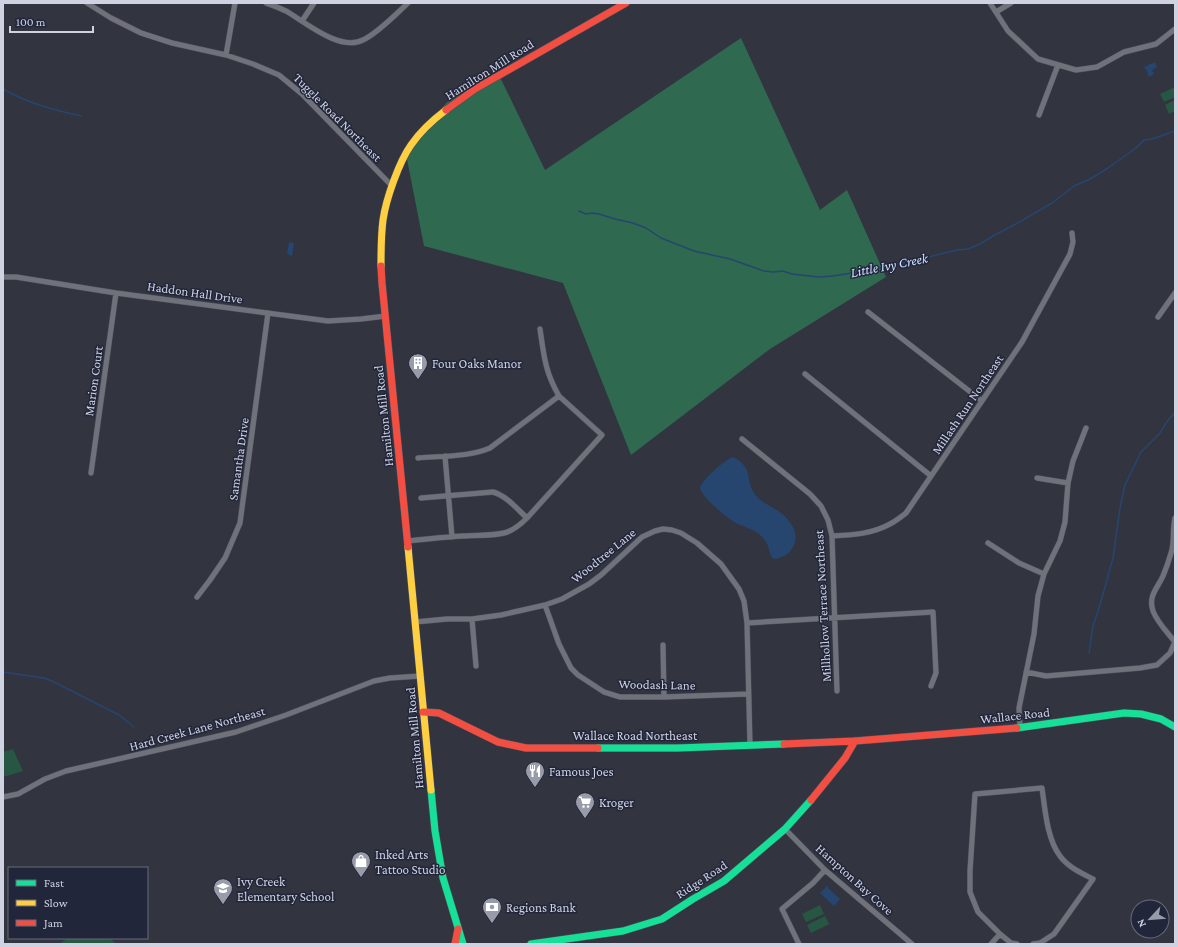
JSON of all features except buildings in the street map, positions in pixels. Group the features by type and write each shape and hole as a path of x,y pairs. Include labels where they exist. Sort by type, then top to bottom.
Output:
{"street":[{"name":"Tuggle Road Northeast","path":"87,3 111,18 142,33 172,43 226,55 279,75 302,94 392,186"},
{"path":"226,55 235,3"},
{"path":"266,3 275,6 332,38 353,43 362,41 370,36 408,3"},
{"path":"302,21 314,3"},
{"name":"Hamilton Mill Road","path":"463,944 446,893 440,866 431,801 408,542 382,283 380,251 383,219 392,186 411,145 425,129 444,112 475,89 626,3"},
{"path":"990,3 1008,31 1038,59 1076,70 1097,68 1124,52 1156,44 1175,29"},
{"path":"996,12 1011,3"},
{"path":"1040,115 1058,65"},
{"name":"Millash Run Northeast","path":"832,536 876,531 891,524 906,513 1022,342 1070,254 1073,242 1072,233"},
{"name":"Haddon Hall Drive","path":"3,277 16,277 268,313 328,320 361,319 386,316"},
{"name":"Marion Court","path":"91,473 116,292"},
{"path":"1158,317 1175,293"},
{"path":"868,312 982,402"},
{"name":"Samantha Drive","path":"197,597 225,558 240,523 268,313"},
{"path":"408,542 504,532 521,525 602,435 559,396 547,371 540,329"},
{"path":"805,374 931,476"},
{"path":"418,458 482,452 490,448 559,396"},
{"path":"1020,728 1019,708 1034,634 1038,596 1044,574 1060,541 1066,522 1068,483 1086,428"},
{"name":"Millhollow Terrace Northeast","path":"742,438 810,494 821,506 828,520 832,536 838,691"},
{"path":"446,456 452,537"},
{"path":"1037,478 1068,483"},
{"path":"421,498 493,492 504,497 527,518"},
{"path":"1026,672 1046,676 1146,667 1157,665 1170,653 1175,642 1154,612 1152,601 1155,589 1162,578 1172,550 1175,518"},
{"name":"Woodtree Lane","path":"415,622 447,619 472,619 501,615 545,605 562,599 589,584 642,537 663,529 681,533 697,543 721,564 740,589 744,601 747,623 750,745"},
{"path":"988,543 1019,563 1044,574"},
{"name":"Woodash Lane","path":"545,605 566,660 571,668 578,675 604,692 620,697 748,694"},
{"path":"747,623 933,612 936,673 931,686"},
{"path":"472,619 476,666"},
{"path":"663,645 664,697"},
{"name":"Hard Creek Lane Northeast","path":"3,797 18,794 66,771 236,732 286,715 374,681 390,678 420,676"},
{"name":"Wallace Road Northeast","path":"423,712 439,713 498,742 526,748 678,748 855,741"},
{"name":"Wallace Road","path":"855,741 1020,728 1124,713 1141,714 1161,719 1175,727"},
{"name":"Ridge Road","path":"532,944 586,937 622,930 662,919 724,881 785,829 803,810 828,781 845,758 855,741"},
{"path":"1017,944 1012,943 1000,934 978,912 970,892 975,794 1042,788 1050,836 1060,856 1076,870 1093,880 1054,934 1040,942 1033,944"},
{"name":"Hampton Bay Cove","path":"785,829 825,870 912,944"},
{"path":"799,944 782,909 813,883 825,870"},
{"path":"455,944 458,929"},
{"path":"991,944 1000,934"}],"green space":[{"path":"741,38 820,210 847,190 886,277 770,349 631,455 563,283 424,246 405,149 450,99 499,75 545,170"},
{"path":"1175,87 1175,97 1164,102 1160,94"},
{"path":"1175,100 1175,111 1169,114 1165,105"},
{"path":"13,749 23,771 3,777 3,752"},
{"path":"820,905 824,914 806,922 802,914"},
{"path":"825,916 829,924 811,933 807,925"},
{"path":"66,939 111,939 116,944 60,944"}],"water":[{"path":"1155,62 1157,67 1152,70 1154,74 1149,77 1144,67"},
{"path":"289,242 294,243 292,256 287,254"},
{"path":"733,457 744,465 754,493 763,502 781,513 791,523 795,532 795,541 791,551 784,556 775,559 772,558 767,544 761,536 749,528 726,517 701,491 700,488 702,484 709,475 724,462"},
{"path":"827,886 840,899 834,906 820,893"}],"waterway":[{"path":"3,89 41,106 81,116"},
{"name":"Little Ivy Creek","path":"579,211 586,214 599,214 633,223 646,228 661,238 694,251 730,259 764,271 783,271 792,274 818,277 833,276 968,249 980,244 1052,203 1074,186 1090,179 1108,168 1136,148 1144,140 1152,139 1175,131"},
{"path":"1089,653 1093,626 1113,558 1120,508 1125,485 1141,452 1160,433 1175,412"},
{"path":"3,672 44,678 52,681 119,715 134,727"}],"traffic: fast":[{"path":"1017,728 1124,713 1141,714 1161,719 1175,727"},
{"path":"598,748 678,748 784,744"},
{"path":"431,790 435,831 443,878 463,944"},
{"path":"531,944 623,931 662,919 724,881 785,829 811,800"}],"traffic: slow":[{"path":"381,266 381,237 383,220 387,202 398,171 406,152 415,140 427,126 446,110"},
{"path":"408,547 431,790"}],"traffic: jam":[{"path":"446,110 475,89 626,3"},
{"path":"381,266 408,547"},
{"path":"423,712 439,713 498,742 526,748 598,748"},
{"path":"784,744 855,741 1017,728"},
{"path":"811,800 845,758 855,741"},
{"path":"455,944 458,929"}],"place":[{"name":"Four Oaks Manor","path":"418,380"},
{"name":"Famous Joes","path":"535,788"},
{"name":"Kroger","path":"585,819"},
{"name":"Inked Arts Tattoo Studio","path":"361,878"},
{"name":"Ivy Creek Elementary School","path":"223,905"},
{"name":"Regions Bank","path":"492,924"}]}
